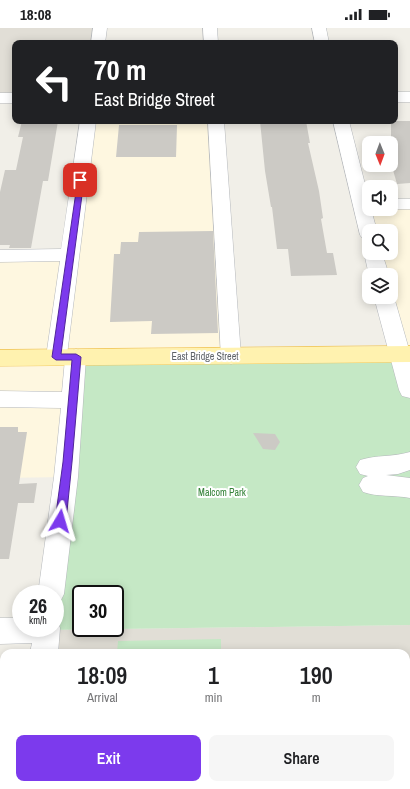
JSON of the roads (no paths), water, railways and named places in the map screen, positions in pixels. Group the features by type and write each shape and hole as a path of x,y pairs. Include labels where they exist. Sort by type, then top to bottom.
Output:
{"main road":[{"name":"East Bridge Street","path":"0,358 405,354"}],"street":[{"path":"98,40 100,28"},
{"path":"210,28 211,40"},
{"path":"319,28 321,40"},
{"path":"398,97 410,96"},
{"path":"0,98 12,98"},
{"path":"52,585 66,477 73,400 66,357 70,255 88,124"},
{"path":"216,124 231,356"},
{"path":"342,124 362,194"},
{"path":"398,204 410,204"},
{"path":"0,256 70,255"},
{"path":"387,304 405,354 410,390"},
{"path":"0,399 73,400"},
{"path":"410,460 370,476 393,485 410,488"},
{"path":"0,631 12,633"}],"park label":[{"name":"Malcom Park","path":"222,492"}]}
